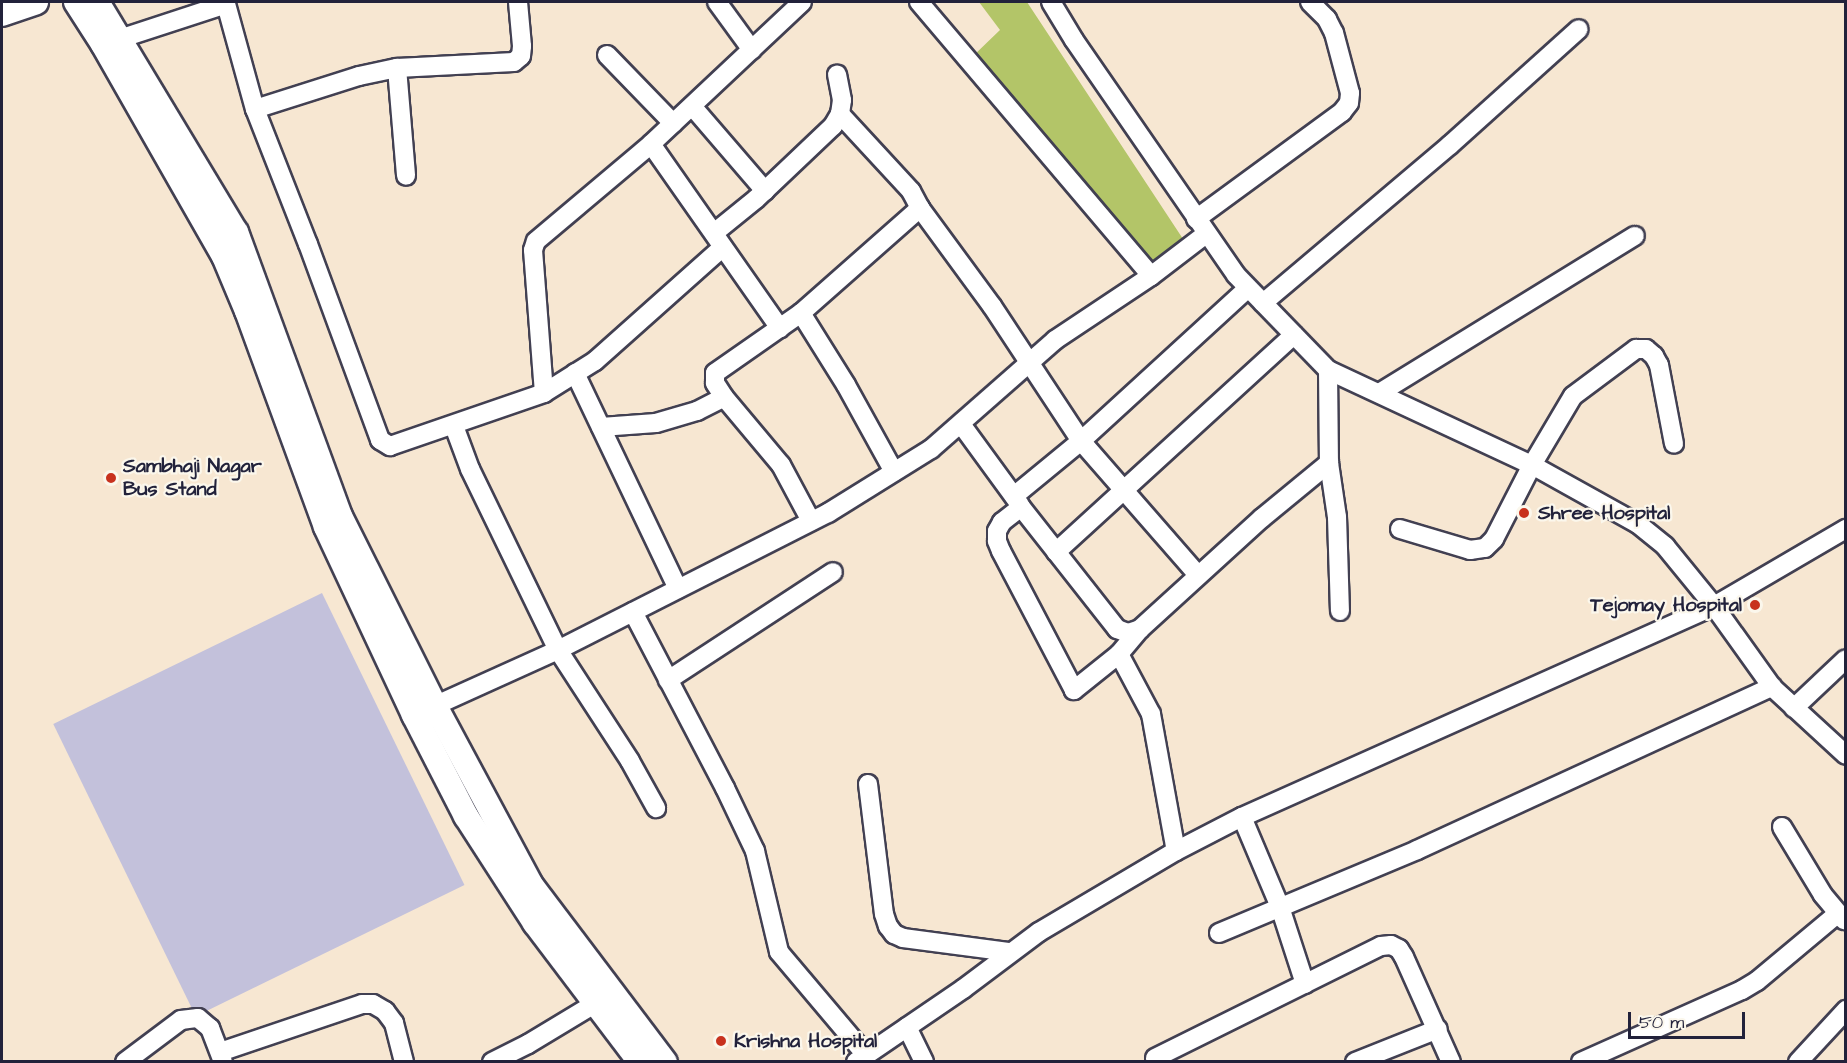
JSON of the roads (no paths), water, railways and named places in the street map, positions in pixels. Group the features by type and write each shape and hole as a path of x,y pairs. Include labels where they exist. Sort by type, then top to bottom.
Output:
{"main road":[{"path":"2,14 36,2"},
{"path":"76,2 112,41"},
{"path":"97,2 112,41 224,256 251,321 326,527 424,710 466,816 535,923 665,1062"},
{"path":"605,998 621,1037 640,1062"}],"street":[{"path":"255,109 359,76 397,68 514,62 521,56 522,46 518,2"},
{"path":"717,2 752,50"},
{"path":"544,393 533,250 536,241 651,144 802,2"},
{"path":"919,2 1151,276"},
{"path":"1051,2 1074,40 1206,234 1248,288 1328,370 1381,392 1472,438 1532,465 1651,533 1714,606 1772,687 1845,756"},
{"path":"1196,219 1342,112 1349,103 1350,93 1334,33 1327,19 1310,2"},
{"path":"112,41 231,3 255,109 308,244 380,440 390,446 454,426 544,393 595,361 652,313 765,191 833,126 840,114 842,100 837,74"},
{"path":"1263,303 1450,145 1579,29"},
{"path":"607,55 673,123"},
{"path":"397,68 406,176"},
{"path":"692,106 765,191"},
{"path":"840,114 910,191 1030,361 1081,441 1198,575"},
{"path":"651,144 780,328"},
{"path":"811,521 781,465 724,398 715,383 716,372 801,313 920,208"},
{"path":"424,710 558,650 811,521 894,472 931,449 1055,340 1151,276 1206,234"},
{"path":"1381,392 1635,236"},
{"path":"1248,288 1017,502 997,531 997,541 1074,690 1119,654 1140,628 1198,575 1329,463"},
{"path":"801,313 846,386 894,472"},
{"path":"1056,552 1294,334"},
{"path":"1400,529 1470,550 1485,548 1494,539 1532,465 1573,396 1636,350 1646,349 1659,365 1674,444"},
{"path":"1328,370 1329,463 1337,517 1340,611"},
{"path":"575,373 678,589"},
{"path":"601,427 656,423 697,411 724,398"},
{"path":"961,424 1017,502 1117,629 1128,633 1140,628"},
{"path":"454,426 470,470 558,650 630,761 656,808"},
{"path":"633,612 755,851 779,952 861,1058 963,989 1010,951 1104,892 1176,851 1242,817 1714,606 1845,529"},
{"path":"668,681 833,572"},
{"path":"1119,654 1151,714 1176,851"},
{"path":"1794,708 1845,659"},
{"path":"1219,933 1417,850 1772,687"},
{"path":"868,784 884,914 894,934 903,938 1010,951"},
{"path":"1242,817 1280,907 1305,984"},
{"path":"1581,1062 1742,990 1841,917 1782,827"},
{"path":"1155,1058 1381,946 1391,945 1399,949 1404,957 1451,1062"},
{"path":"492,1062 530,1053 605,998"},
{"path":"125,1062 181,1020 198,1018 210,1028 222,1057 362,1005 373,1004 385,1011 394,1023 404,1062"},
{"path":"1798,1062 1845,1010"},
{"path":"907,1027 924,1062"},
{"path":"1355,1062 1437,1029"}],"place":[{"name":"Sambhaji Nagar Bus Stand","path":"111,478"},
{"name":"Shree Hospital","path":"1524,513"},
{"name":"Tejomay Hospital","path":"1755,605"},
{"name":"Krishna Hospital","path":"721,1041"}]}
